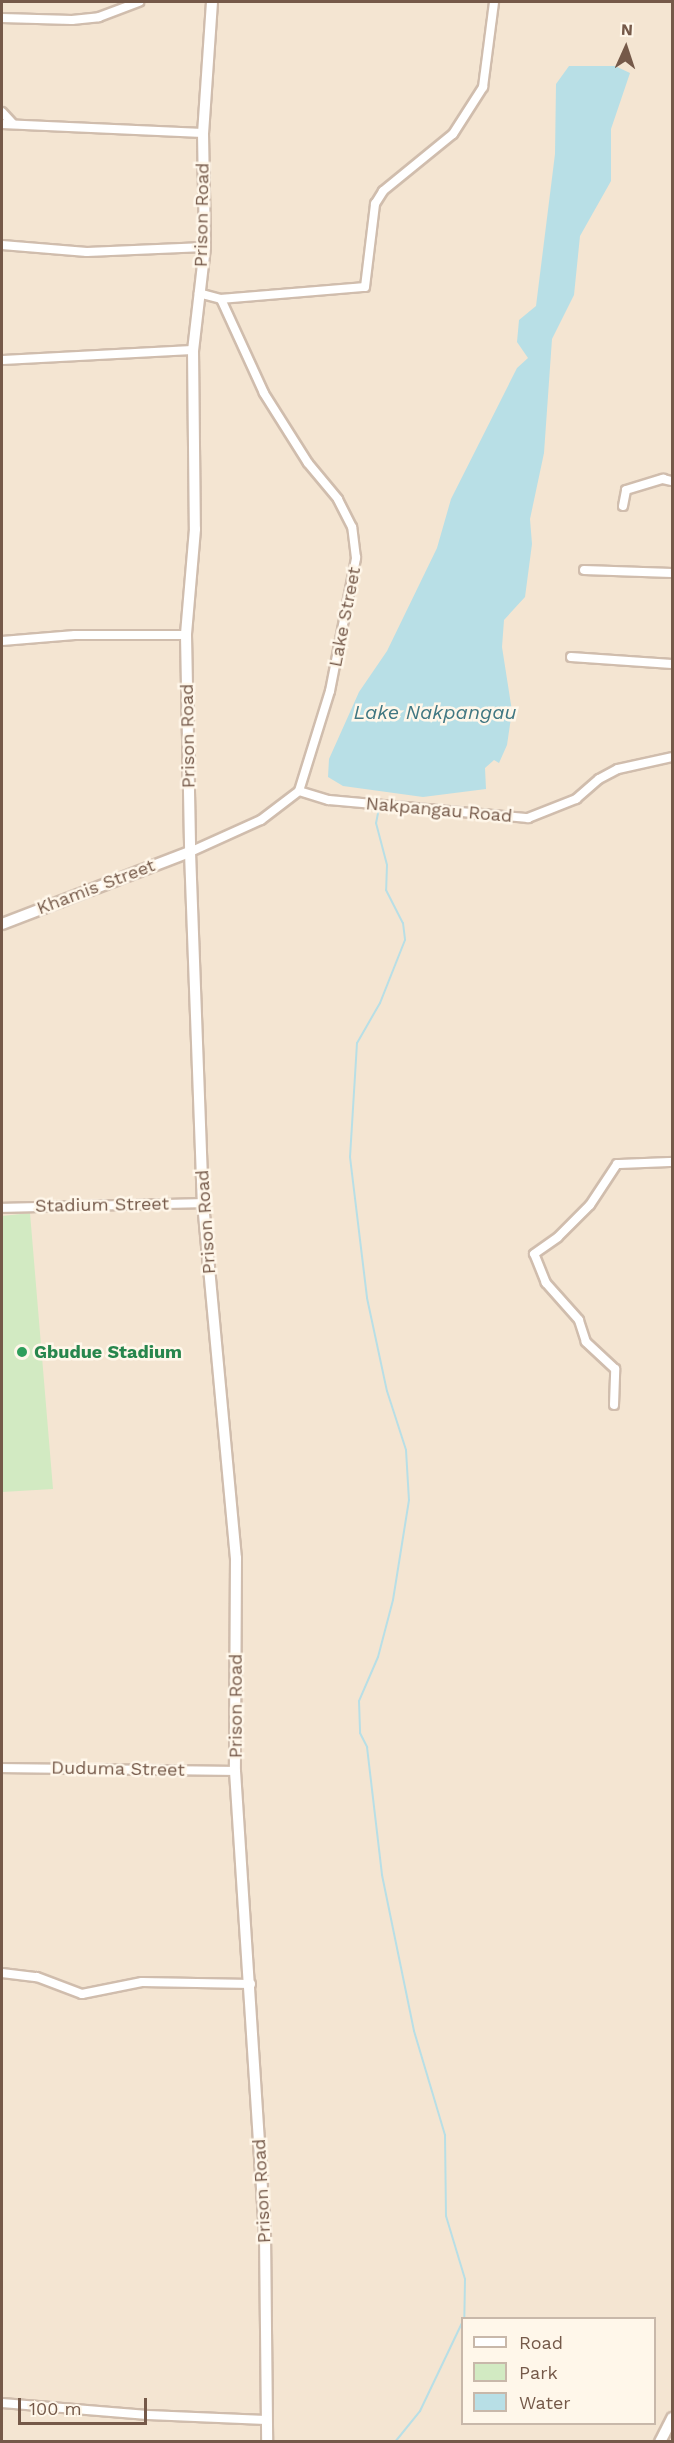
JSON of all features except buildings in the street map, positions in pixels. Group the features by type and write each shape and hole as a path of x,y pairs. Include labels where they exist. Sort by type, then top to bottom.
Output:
{"street":[{"path":"2,18 72,20 99,17 139,2"},
{"name":"Prison Road","path":"212,2 203,133 205,247 193,350 195,529 186,634 190,852 203,1203 236,1558 235,1771 251,1984 265,2234 267,2442"},
{"path":"199,293 221,299 365,287 375,204 383,191 453,134 483,87 494,2"},
{"path":"2,112 13,124"},
{"path":"2,124 203,133"},
{"path":"2,245 87,252 205,247"},
{"name":"Lake Street","path":"221,299 264,393 308,463 338,500 352,527 356,558 348,607 330,691 299,791"},
{"path":"2,360 193,350"},
{"path":"623,506 626,490 663,479 672,480"},
{"path":"584,570 672,573"},
{"path":"2,641 75,635 186,634"},
{"path":"571,657 672,664"},
{"name":"Nakpangau Road","path":"299,791 329,800 528,818 576,799 598,779 618,770 672,757"},
{"path":"190,852 261,820 299,791"},
{"name":"Khamis Street","path":"2,924 190,852"},
{"path":"614,1405 615,1369 586,1342 579,1320 546,1283 534,1254 558,1237 590,1205 617,1164 672,1162"},
{"name":"Stadium Street","path":"2,1208 203,1203"},
{"name":"Duduma Street","path":"2,1768 235,1771"},
{"path":"2,1973 38,1977 82,1994 142,1982 251,1984"},
{"path":"2,2403 148,2415 266,2420"},
{"path":"660,2442 672,2418"}],"shaded area":[{"path":"2,2 672,2 672,2441 2,2442"}],"green space":[{"name":"Gbudue Stadium","path":"30,1213 53,1489 2,1492 2,1216"}],"water":[{"name":"Lake Nakpangau","path":"569,66 615,66 630,73 611,129 611,181 580,236 574,295 552,339 544,453 530,519 532,544 525,597 504,620 502,647 512,711 507,745 499,763 494,760 485,768 486,789 423,797 343,786 328,777 329,759 359,692 387,651 437,548 451,499 517,368 528,358 517,342 519,320 536,306 555,154 556,84"}],"waterway":[{"path":"379,808 376,823 387,865 386,890 403,923 405,940 380,1003 357,1043 350,1157 367,1298 387,1391 406,1450 409,1500 393,1600 378,1657 359,1701 360,1733 367,1747 382,1875 414,2031 445,2135 446,2216 465,2279 464,2317"},
{"path":"395,2442 420,2411 461,2325"}],"place":[{"name":"Gbudue Stadium","path":"22,1352"}]}
